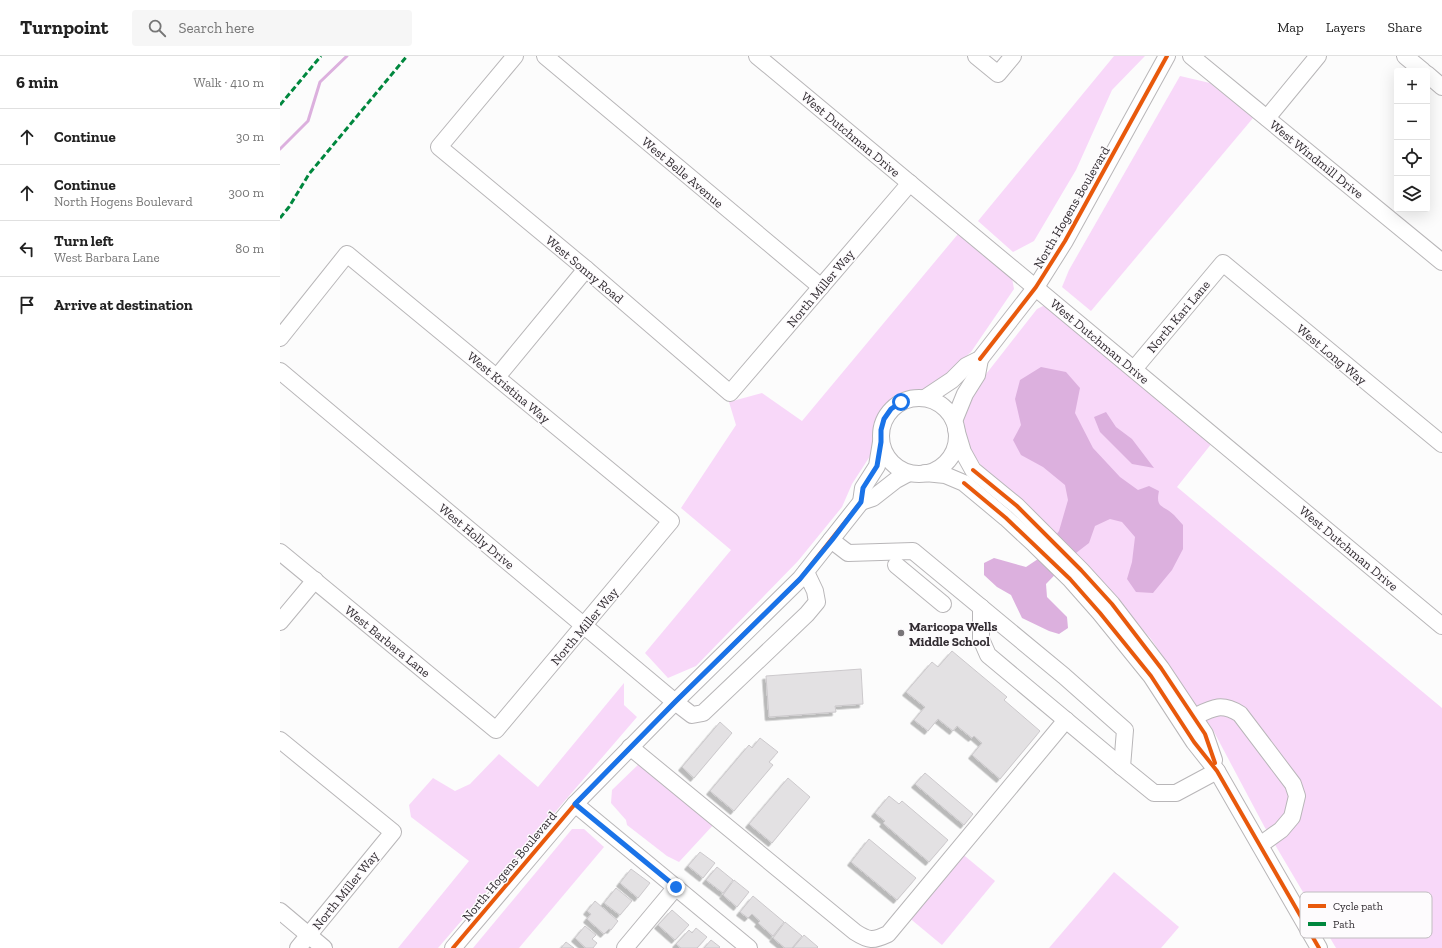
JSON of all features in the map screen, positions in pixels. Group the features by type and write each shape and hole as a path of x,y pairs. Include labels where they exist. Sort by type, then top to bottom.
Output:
{"street":[{"name":"West Sonny Road","path":"515,56 439,147 586,269 730,393"},
{"name":"West Belle Avenue","path":"545,56 820,287"},
{"path":"976,56 998,74 1013,56"},
{"name":"North Hogens Boulevard","path":"925,398 952,380 966,366 980,359 1036,287 1065,241 1167,56"},
{"name":"West Windmill Drive","path":"1192,56 1442,262"},
{"path":"1267,118 1318,56"},
{"path":"1405,56 1419,68"},
{"name":"West Dutchman Drive","path":"760,57 1442,626"},
{"path":"1430,76 1442,86"},
{"name":"North Miller Way","path":"730,393 910,183"},
{"name":"West Kristina Way","path":"280,338 347,254 671,521"},
{"name":"North Kari Lane","path":"1134,369 1223,263"},
{"name":"West Long Way","path":"1223,263 1441,441"},
{"path":"497,377 586,269"},
{"name":"North Hogens Boulevard","path":"955,425 957,410 977,375 980,359"},
{"name":"West Holly Drive","path":"280,371 675,702 692,714 703,713 807,614 817,602 815,591 806,572"},
{"path":"1040,539 1006,518 964,484 945,475 909,473 891,462 884,453 881,442 881,430 884,419 891,409 901,402 913,398 925,398 937,402 947,410 955,425 963,452 973,470 1017,506 1040,539 1076,575 1112,604 1161,668 1205,734 1217,771"},
{"path":"925,474 937,470 950,458 957,441 955,425"},
{"name":"North Hogens Boulevard","path":"453,948 575,804 630,747 806,572 861,502 863,488 877,466 881,442"},
{"name":"North Hogens Boulevard","path":"861,502 873,498 896,480 909,473"},
{"name":"North Miller Way","path":"496,730 671,521"},
{"path":"832,540 848,554 913,551 1064,676 1125,730 1122,767"},
{"name":"West Barbara Lane","path":"280,552 496,730"},
{"path":"896,565 943,604"},
{"path":"1076,575 1151,676 1194,742 1217,771 1300,915"},
{"path":"280,622 315,580"},
{"path":"981,607 981,639 988,655 1154,793 1176,792 1217,771"},
{"path":"1194,717 1215,707 1223,706 1240,714 1292,784 1298,796 1292,817 1281,830 1260,845"},
{"path":"630,747 855,932 866,939 876,939 888,934 1066,720"},
{"name":"North Miller Way","path":"280,740 393,832 298,948"},
{"path":"575,804 749,948"},
{"path":"625,948 676,887"},
{"path":"280,911 324,948"},
{"path":"1313,938 1319,948"}],"shaded area":[{"path":"1114,56 1145,56 1112,90 1076,170 1034,241 1013,252 978,221"},
{"path":"1180,76 1210,83 1253,118 1091,311 1062,287 1069,270"},
{"path":"958,234 1012,278 1014,289 971,352 931,387 891,398 873,432 872,453 852,484 842,507 798,561 696,666 668,678 645,653 731,550 681,508 736,425 729,402 762,393 802,421"},
{"path":"1043,306 1054,309 1212,443 1177,487 1442,708 1442,948 1336,948 1330,938 1432,938 1432,892 1303,892 1264,826 1213,730 1151,639 1047,524 985,471 968,446 964,433 964,415 972,392 1037,309"},
{"path":"1041,367 1066,372 1080,388 1075,413 1093,448 1120,477 1138,490 1149,486 1159,491 1159,504 1174,515 1183,525 1183,549 1172,570 1153,593 1136,592 1127,579 1132,562 1135,537 1122,522 1110,519 1095,526 1089,543 1076,553 1046,584 1047,597 1067,617 1068,628 1059,634 1049,631 1022,618 1011,595 997,587 984,575 984,563 994,558 1026,567 1038,559 1059,531 1068,500 1065,485 1043,467 1021,455 1013,440 1021,425 1015,399 1020,380"},
{"path":"1106,412 1116,427 1132,439 1154,468 1132,464 1100,432 1094,417"},
{"path":"624,683 624,705 637,717 438,948 398,948 469,861 411,817 409,805 433,778 455,791 470,784 499,754 538,787"},
{"path":"642,761 715,823 679,862 667,856 627,825 626,820 611,803 612,790"},
{"path":"572,829 584,829 604,847 519,948 473,948"},
{"path":"960,852 995,881 942,945 907,916"},
{"path":"1114,872 1179,927 1161,948 1049,948"}],"building":[{"path":"952,651 1007,697 1004,700 1040,731 1000,779 972,755 982,743 974,736 972,738 957,726 953,731 938,719 928,731 914,720 925,707 906,692 932,662 938,667"},
{"path":"861,669 863,704 835,706 836,712 769,717 766,676"},
{"path":"720,722 732,733 694,778 682,767"},
{"path":"760,738 778,752 769,762 773,765 734,811 710,791 749,745 752,748"},
{"path":"925,773 973,814 964,825 915,784"},
{"path":"788,778 810,797 772,843 749,824"},
{"path":"889,796 899,804 902,801 948,840 929,862 883,823 885,821 875,813"},
{"path":"869,839 916,878 897,900 851,862"},
{"path":"700,852 715,863 703,878 688,866"},
{"path":"717,867 733,880 723,893 706,880"},
{"path":"631,869 650,883 638,898 620,883"},
{"path":"734,880 749,892 737,907 723,895"},
{"path":"616,888 632,901 620,915 604,903"},
{"path":"753,896 784,922 773,936 758,923 760,921 752,914 748,918 740,912"},
{"path":"595,901 618,921 611,930 609,929 604,934 587,919 591,914 587,911"},
{"path":"672,910 689,925 675,940 658,925"},
{"path":"785,922 802,936 792,948 785,948 773,938"},
{"path":"585,926 596,935 592,939 597,943 593,948 586,948 575,938"},
{"path":"696,928 707,937 697,948 681,948 676,944 689,930 692,933"},
{"path":"804,935 818,947 793,948"},
{"path":"711,940 720,947 704,948"},
{"path":"566,942 574,948 561,948"}],"waterway":[{"path":"280,149 308,121 320,82 347,56"}],"marked path":[{"path":"280,105 321,56"},
{"path":"280,218 289,207 309,174 407,56"}],"cycle path":[{"path":"980,359 1036,287 1065,241 1167,56"},
{"path":"973,470 1017,506 1081,570 1112,604 1161,668 1205,734 1215,763"},
{"path":"964,483 1006,518 1070,579 1100,613 1151,676 1194,742 1217,771 1300,915"},
{"path":"453,948 575,804 675,702 800,579 861,502"},
{"path":"1313,938 1319,948"}],"place":[{"name":"Maricopa Wells Middle School","path":"901,633"}],"route":[{"path":"676,887 575,804 675,702 800,579 832,540 861,502 863,488 877,466 881,442 881,430 884,419 891,409 901,402"}]}
